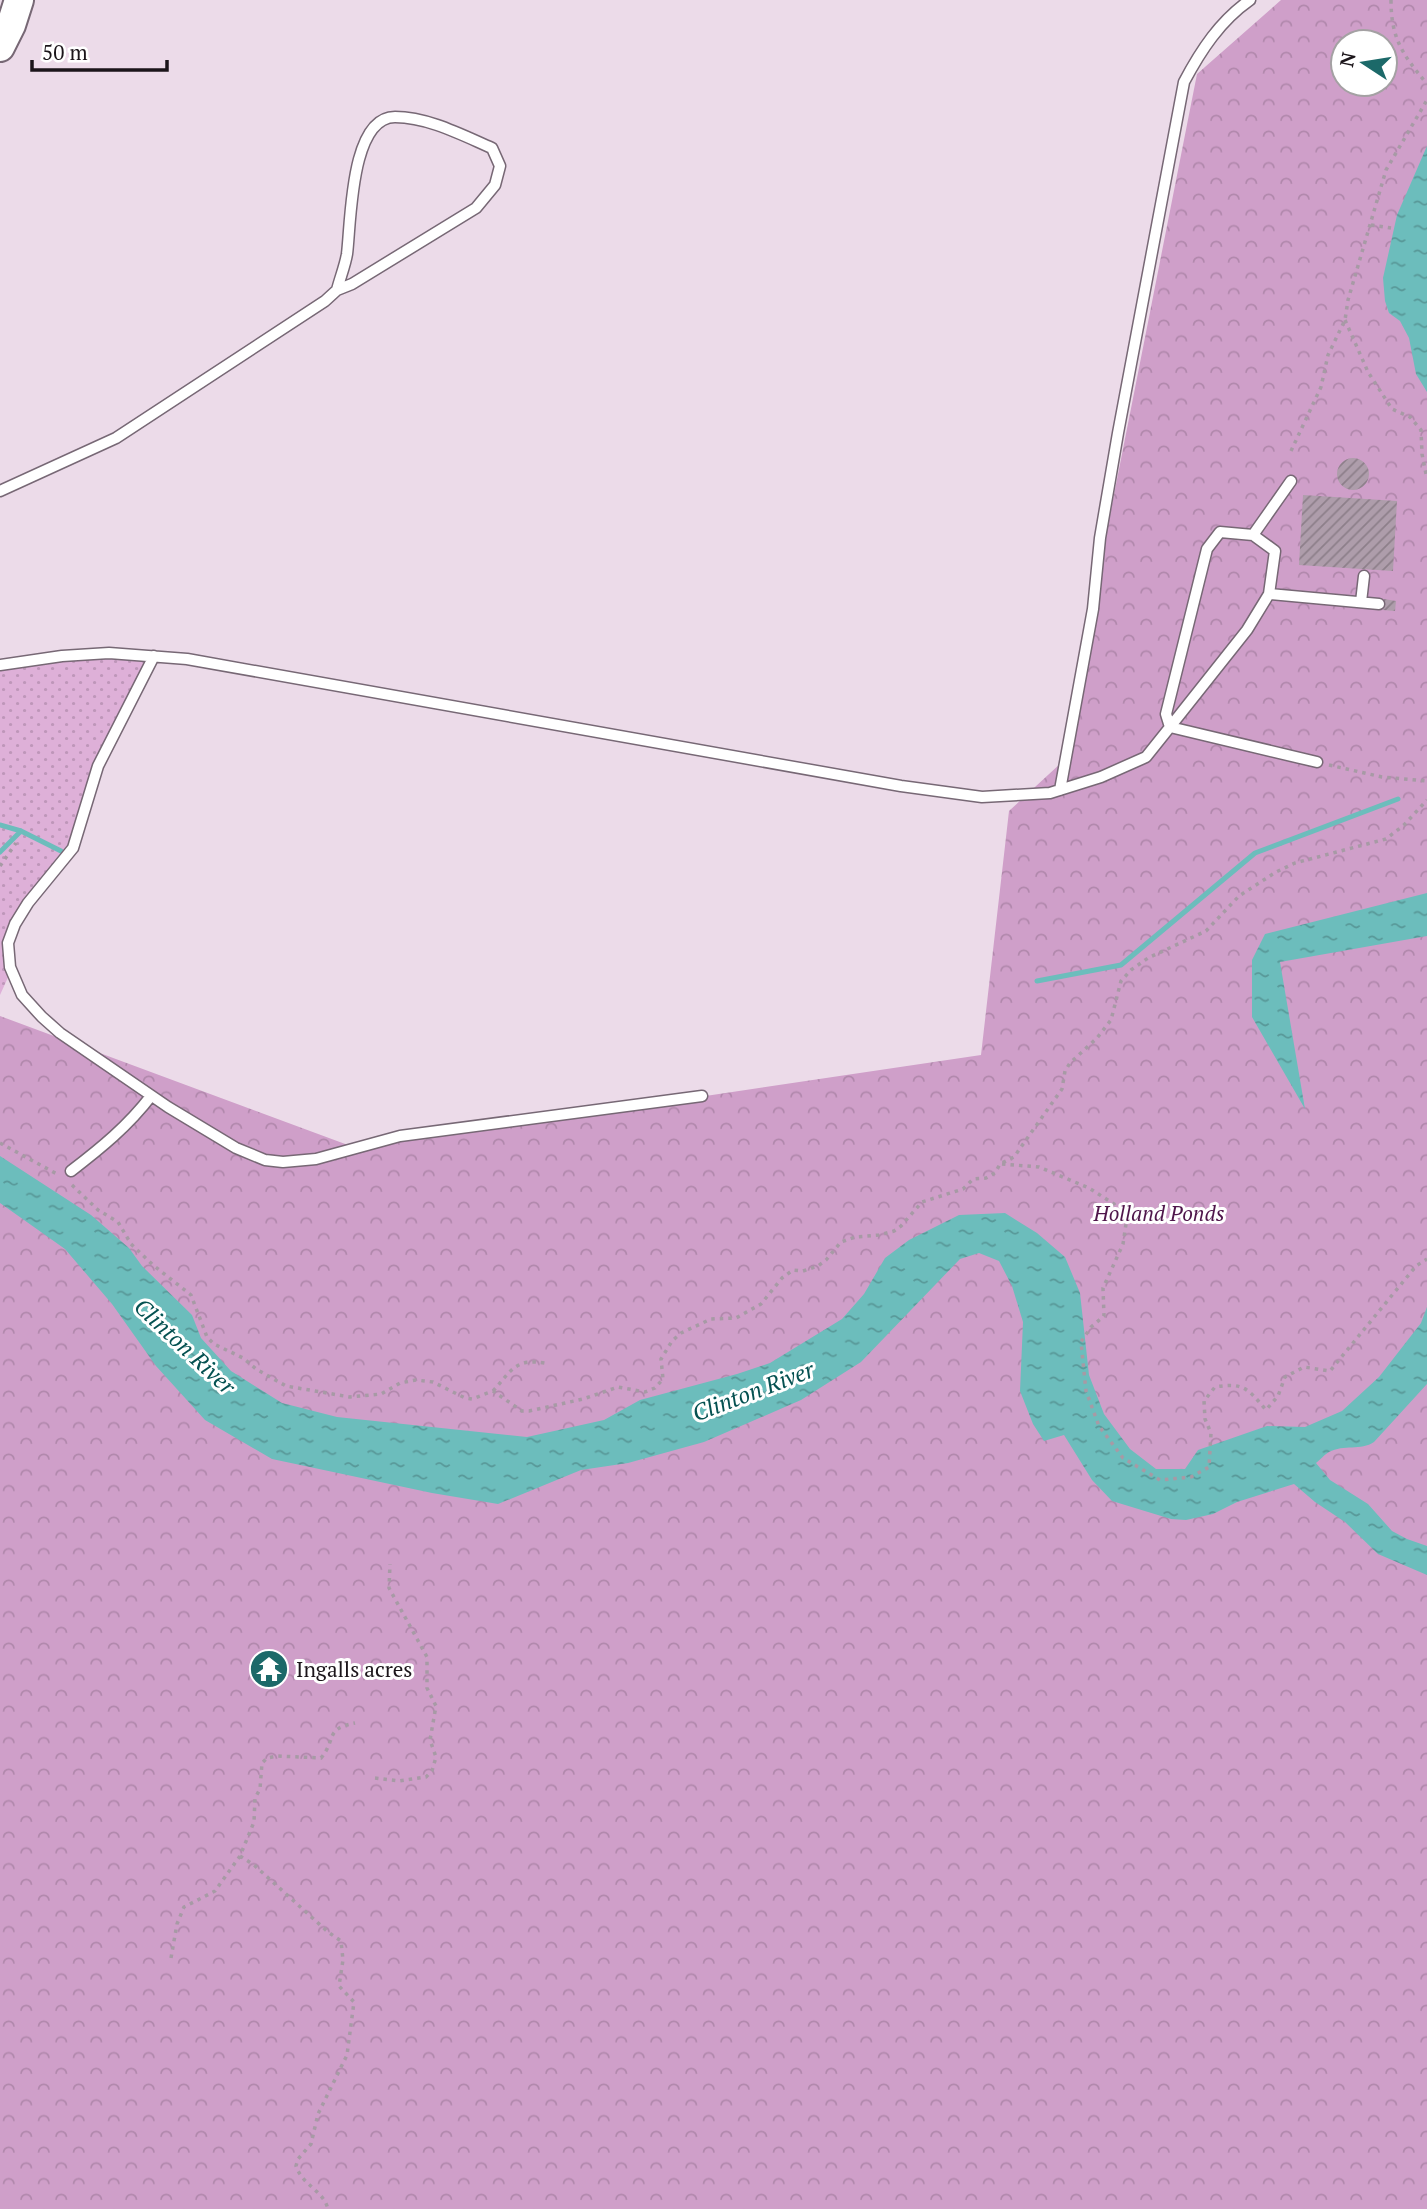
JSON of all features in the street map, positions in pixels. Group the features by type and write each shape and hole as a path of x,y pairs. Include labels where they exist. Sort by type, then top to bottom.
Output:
{"main road":[{"path":"0,47 19,0"}],"lane":[{"path":"1060,790 1093,609 1100,538 1118,433 1184,82 1199,54 1231,13 1250,0"},
{"path":"0,491 116,438 325,301 337,290 352,285 476,208 495,185 500,166 492,148 418,120 392,116 376,124 357,161 346,257 337,290"},
{"path":"1253,535 1291,481"},
{"path":"0,665 62,656 109,653 187,659 901,786 982,797 1050,793 1101,777 1146,758 1247,630 1269,594 1275,551 1253,535 1220,532 1207,549 1166,714 1170,727"},
{"path":"1362,602 1364,576"},
{"path":"1269,594 1379,604"},
{"path":"154,656 98,766 73,848 28,903 15,924 8,943 10,967 22,995 42,1017 151,1096 236,1148 265,1160 284,1162 316,1159 400,1136 702,1096"},
{"path":"1170,727 1317,762"},
{"path":"66,1174 134,1119 151,1096"}],"path":[{"path":"1391,0 1391,18 1402,53 1427,84"},
{"path":"1291,451 1321,387 1328,355 1345,320 1348,300 1386,170 1427,100"},
{"path":"1371,225 1391,229"},
{"path":"1345,320 1368,372 1392,409 1410,417 1421,429 1426,474"},
{"path":"1317,762 1382,777 1427,781"},
{"path":"493,1391 522,1411 529,1411 583,1399 618,1387 645,1392 655,1388 663,1379 663,1353 681,1333 711,1319 736,1318 761,1304 782,1278 793,1270 803,1271 827,1260 841,1242 894,1231 922,1202 963,1189 973,1179 986,1178 995,1173 1000,1164 1014,1157 1062,1089 1065,1071 1070,1063 1097,1038 1111,1020 1121,981 1131,970 1148,958 1206,931 1239,896 1276,872 1294,863 1386,839 1404,825 1427,800"},
{"path":"0,866 16,843"},
{"path":"0,857 5,860"},
{"path":"0,1143 66,1174"},
{"path":"1000,1164 1039,1167 1089,1188 1114,1204 1126,1224 1124,1244 1103,1288 1104,1316 1091,1327 1081,1342 1086,1391 1099,1426 1123,1458 1160,1480 1191,1477 1209,1467 1211,1433 1205,1419 1204,1401 1215,1387 1235,1384 1252,1394 1266,1410 1278,1396 1285,1377 1304,1367 1330,1371 1416,1266 1427,1259"},
{"path":"69,1182 98,1210 118,1222 131,1244 191,1295 207,1337 214,1344 243,1358 256,1369 286,1386 350,1397 381,1394 400,1383 416,1380 433,1382 472,1399 493,1391 517,1365 532,1361 545,1363"},
{"path":"374,1777 399,1781 426,1777 432,1771 436,1757 430,1740 436,1706 427,1688 426,1657 389,1588 390,1564"},
{"path":"171,1958 177,1924 184,1907 215,1891 240,1856 254,1822 255,1798 260,1789 262,1763 267,1758 278,1756 321,1758 333,1732 342,1725 355,1723"},
{"path":"240,1856 254,1865 341,1941 344,1960 339,1986 354,2002 347,2055 318,2114 311,2144 298,2159 296,2166 306,2184 326,2201 328,2209"}],"shaded area":[{"path":"109,656 149,659 95,765 71,846 12,921 10,973 0,995 0,668 63,658"}],"green space":[{"name":"Holland Ponds","path":"1281,0 1427,0 1427,2209 0,2209 0,1016 356,1148 981,1055 1009,811 1061,763 1197,74"}],"water":[{"path":"1427,146 1427,392 1416,374 1409,338 1400,321 1389,313 1383,278 1397,215"},
{"path":"1427,893 1427,936 1280,962 1305,1109 1252,1017 1252,960 1265,934"},
{"name":"Clinton River","path":"0,1156 91,1215 129,1248 142,1266 192,1315 201,1338 231,1371 282,1403 337,1417 527,1437 604,1420 640,1400 770,1363 842,1319 864,1294 885,1258 909,1240 959,1215 1005,1213 1037,1233 1065,1257 1080,1293 1089,1375 1104,1414 1130,1449 1156,1469 1185,1469 1198,1450 1267,1426 1305,1427 1342,1411 1379,1377 1421,1323 1427,1307 1427,1384 1374,1442 1335,1450 1316,1463 1330,1480 1368,1504 1392,1531 1427,1546 1427,1575 1378,1554 1345,1522 1294,1484 1237,1502 1213,1514 1186,1520 1171,1519 1112,1501 1092,1480 1064,1435 1044,1441 1033,1424 1020,1391 1023,1322 1012,1286 999,1261 979,1253 960,1259 861,1362 801,1400 704,1442 628,1463 581,1470 498,1504 432,1493 272,1459 205,1420 156,1366 112,1304 65,1249 0,1203"}],"building":[{"path":"1353,458 1364,463 1369,474 1364,485 1353,490 1342,485 1337,474 1342,463"},
{"path":"1303,495 1397,501 1393,571 1299,565"},
{"path":"1384,599 1396,601 1395,611 1383,610"}],"waterway":[{"path":"1037,981 1121,965 1255,853 1398,799"},
{"path":"0,825 21,831 61,851"},
{"path":"0,852 21,831"}],"place":[{"name":"Ingalls acres","path":"269,1669"}]}
